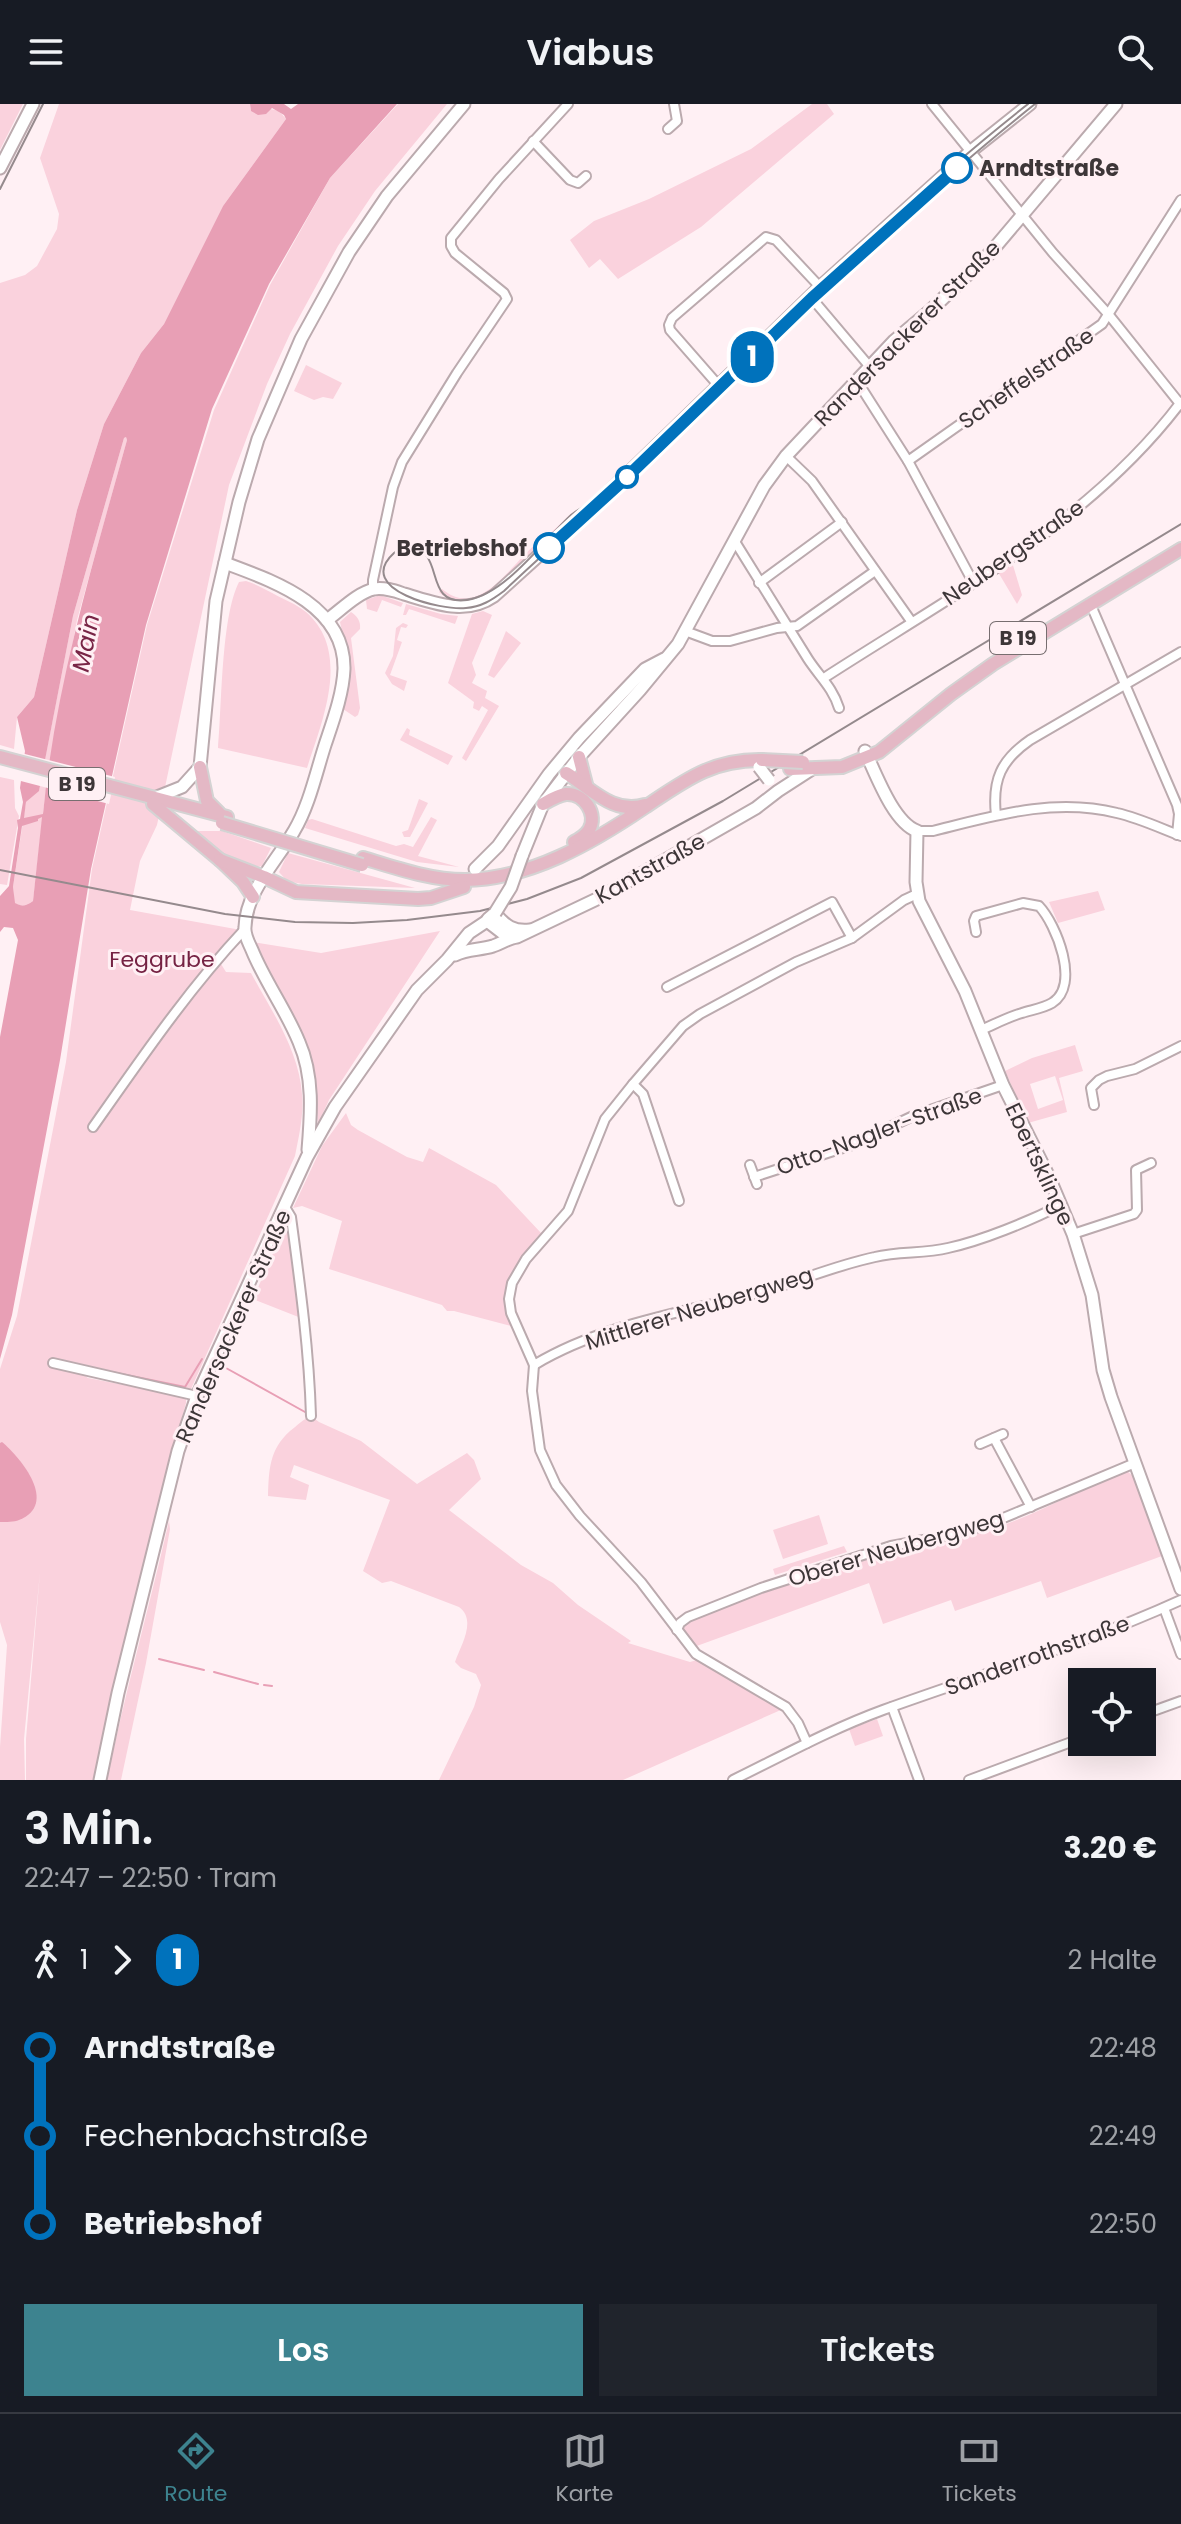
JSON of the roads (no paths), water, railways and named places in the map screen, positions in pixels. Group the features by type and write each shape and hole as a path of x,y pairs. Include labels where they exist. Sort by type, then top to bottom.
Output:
{"main road":[{"path":"0,168 33,104"},
{"path":"222,815 207,801 200,767 216,601 258,439 301,339 349,252 387,196 464,104"},
{"path":"327,620 373,589 389,590 455,608 487,601 661,442 815,291 971,151 1030,104"},
{"name":"Randersackerer Straße","path":"100,1780 118,1693 178,1451 197,1396 307,1157 335,1107 411,999 472,940 491,917 511,887 543,804 579,757 669,657 764,486 786,456 904,332 955,287 1023,215 1116,104"},
{"name":"B 19","path":"866,754 946,688 1007,645 1181,540"},
{"name":"B 19","path":"0,757 363,862 449,879 499,876 533,867 601,835 709,768 746,760 790,769 879,752 972,678 1181,549"},
{"path":"225,563 313,605 327,620 338,640 344,661 336,711 299,822 253,897 245,933 259,967 299,1042 308,1068 311,1116 307,1157"},
{"name":"Randersackerer Straße","path":"472,872 498,846 579,738 645,669 669,657"},
{"path":"866,754 899,817 917,831"},
{"path":"579,757 586,784"},
{"name":"B 19","path":"0,765 222,815 434,885 464,887 491,885 530,876 559,864 614,836 692,784 727,770 759,765 807,766"},
{"path":"759,765 769,780 763,803"},
{"name":"Kantstraße","path":"451,957 517,937 599,898 763,803 807,766"},
{"path":"200,767 182,787 155,800 243,882 253,897"},
{"path":"566,773 616,806 634,808 652,803"},
{"path":"449,879 544,856 577,841 591,827 587,804 575,795 562,795 543,804"},
{"name":"Ebertsklinge","path":"917,831 917,894 1073,1234 1092,1295 1103,1370 1181,1589"},
{"path":"220,860 296,892 418,899 464,887"},
{"path":"491,917 510,928 534,929"},
{"path":"491,917 509,938"}],"street":[{"path":"373,589 393,487 402,462 507,299 504,293 455,253 451,238 473,209 568,104"},
{"path":"668,129 677,121 674,104"},
{"path":"932,104 1180,404"},
{"path":"533,141 570,180 578,183 586,176"},
{"name":"Scheffelstraße","path":"908,461 1102,324 1181,200"},
{"path":"719,386 673,334 669,325 672,318 766,237 776,240 870,367"},
{"path":"857,381 908,461 973,582"},
{"name":"Neubergstraße","path":"824,678 973,582 1078,508 1143,448 1180,404"},
{"path":"786,456 812,481 911,621"},
{"path":"759,583 842,522"},
{"path":"734,540 787,627 824,678 839,708"},
{"path":"685,631 712,641 730,641 797,626 875,571"},
{"path":"917,831 933,831 1030,808 1086,807 1130,817 1179,836 1177,805 1090,603"},
{"path":"996,815 997,779 1010,754 1181,652"},
{"path":"807,1743 786,1707 696,1654 641,1582 580,1516 549,1474 540,1450 535,1421 532,1391 534,1365 511,1313 509,1299 512,1283 526,1259 568,1211 605,1119 683,1026 796,962 852,938 917,894"},
{"path":"667,987 832,902 852,938"},
{"path":"976,932 976,916 1023,903 1039,906 1055,927 1065,964 1060,994 1053,1003 1014,1015 981,1030"},
{"path":"93,1127 169,1019 209,968 245,933"},
{"path":"1094,1105 1091,1088 1099,1080 1135,1069 1181,1046"},
{"path":"633,1084 643,1094 679,1201"},
{"name":"Otto-Nagler-Straße","path":"750,1165 756,1180 836,1151 913,1116 1003,1085"},
{"path":"1073,1234 1134,1214 1137,1210 1133,1170 1151,1163"},
{"name":"Mittlerer Neubergweg","path":"534,1365 593,1337 634,1323 762,1291 865,1259 947,1249 1034,1218 1061,1205"},
{"path":"285,1207 291,1217 303,1297 311,1416"},
{"path":"53,1363 197,1396"},
{"name":"Oberer Neubergweg","path":"980,1444 999,1436 1031,1507"},
{"name":"Oberer Neubergweg","path":"677,1630 688,1617 761,1588 891,1546 951,1535 989,1524 1135,1463"},
{"name":"Sanderrothstraße","path":"733,1780 807,1743 892,1707 970,1682 1181,1600"},
{"path":"1164,1608 1181,1654"},
{"path":"1156,1710 1181,1701"},
{"path":"892,1707 919,1780"},
{"path":"969,1780 1068,1743"}],"water":[{"name":"Main","path":"250,104 284,104 291,109 298,104 397,104 330,178 269,284 212,409 146,625 91,869 60,1060 12,1315 0,1359 0,1037 18,940 13,928 4,927 0,932 0,896 9,886 17,820 20,819 23,802 20,788 25,751 17,717 34,697 77,510 104,424 141,353 164,324 223,206 286,119 272,108 266,114 258,115 251,111","holes":["126,437 66,672 43,814 24,818 26,802 39,791 73,616","42,817 33,901 20,905 15,903 13,887 22,826"]},
{"path":"2,1442 26,1469 36,1493 36,1503 31,1513 12,1522 0,1522"}],"waterway":[{"path":"112,1372 185,1387 202,1359"},
{"path":"226,1368 305,1412"},
{"path":"159,1659 204,1670"},
{"path":"214,1672 258,1684"},
{"path":"264,1685 272,1686"}],"tram line":[{"path":"0,189 43,104"},
{"path":"1028,104 918,196 607,492 571,515 496,588 482,596 453,600 444,595 422,551 408,548 394,553 384,566 385,578 406,596 439,606 471,607 500,594 614,491 878,239 1035,104"},
{"name":"1","path":"549,548 597,506 812,298 957,168"}],"railway":[{"path":"0,870 225,914 295,922 407,920 480,911 527,899 581,878 723,801 1181,524"}],"place":[{"name":"Arndtstraße","path":"957,168"},
{"name":"Betriebshof","path":"549,548"}],"park label":[{"name":"Feggrube","path":"162,959"}]}
